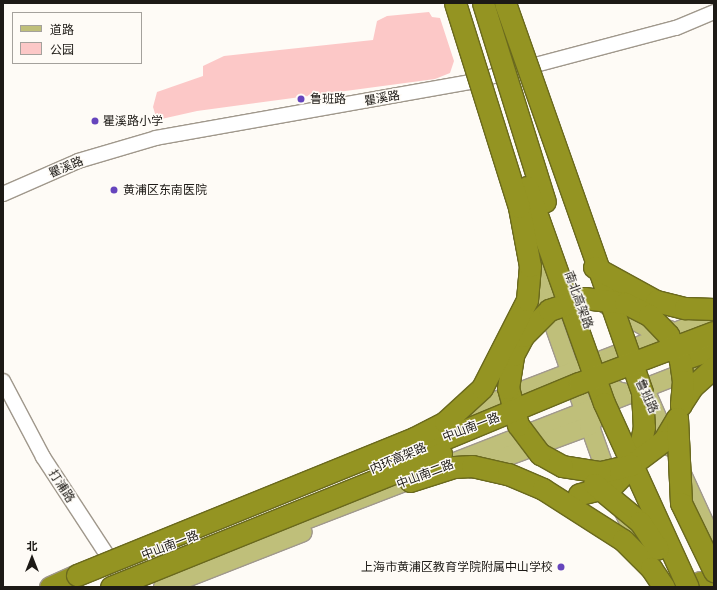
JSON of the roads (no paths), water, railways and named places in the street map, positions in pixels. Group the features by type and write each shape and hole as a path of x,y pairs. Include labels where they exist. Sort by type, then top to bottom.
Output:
{"highway":[{"path":"455,3 524,227 530,266 527,300 520,341 509,372 510,406 531,444 540,454 611,495 640,522 678,587"},
{"name":"南北高架路","path":"469,3 578,337 631,466 688,587"},
{"name":"南北高架路","path":"484,3 554,230 590,331 643,461 702,587"},
{"path":"494,3 558,204 576,246 625,303"},
{"path":"505,3 642,392 645,412 637,460 612,486 584,494 543,489"},
{"path":"600,273 656,302 711,312"},
{"path":"50,587 414,438 460,411 520,341 549,310 570,301 600,297 625,303 649,316 668,335 680,360 683,381 679,411 681,503 714,571"},
{"path":"489,377 527,300"},
{"path":"649,316 711,312"},
{"name":"内环高架路","path":"83,587 579,383 714,332"},
{"name":"内环高架路","path":"111,587 583,395 714,348"},
{"path":"562,466 600,472 631,465 663,441 692,388 714,367"},
{"path":"128,587 165,577 400,484 454,467 494,470 543,489 623,540 651,568 663,587"}],"main road":[{"path":"449,3 478,80 538,292 554,325 564,353 581,376 587,419 608,478 663,587"},
{"path":"464,3 478,80"},
{"name":"鲁班路","path":"498,3 527,68"},
{"name":"鲁班路","path":"511,3 547,154 603,303 628,353 642,394 714,544"},
{"path":"584,251 610,276 656,298 686,310 711,312"},
{"path":"603,303 646,327 679,331"},
{"path":"57,587 116,566 129,547 543,384 581,376 628,353 679,331 711,312"},
{"path":"628,353 657,349 714,327"},
{"name":"中山南二路","path":"135,587 491,448 587,419 595,418 642,394 714,361"},
{"path":"581,376 617,391 642,394 714,377"},
{"name":"中山南一路","path":"116,566 492,419 581,376"},
{"path":"492,419 543,384"},
{"name":"中山南二路","path":"163,587 548,442 587,419"},
{"path":"491,448 548,442"}],"street":[{"name":"瞿溪路","path":"3,194 78,161 156,138 478,80 676,28 714,12"},
{"name":"打浦路","path":"3,381 43,457 116,566 128,587"}],"place":[{"name":"鲁班路","path":"301,99"},
{"name":"瞿溪路小学","path":"95,121"},
{"name":"黄浦区东南医院","path":"114,190"},
{"name":"上海市黄浦区教育学院附属中山学校","path":"561,567"}]}
